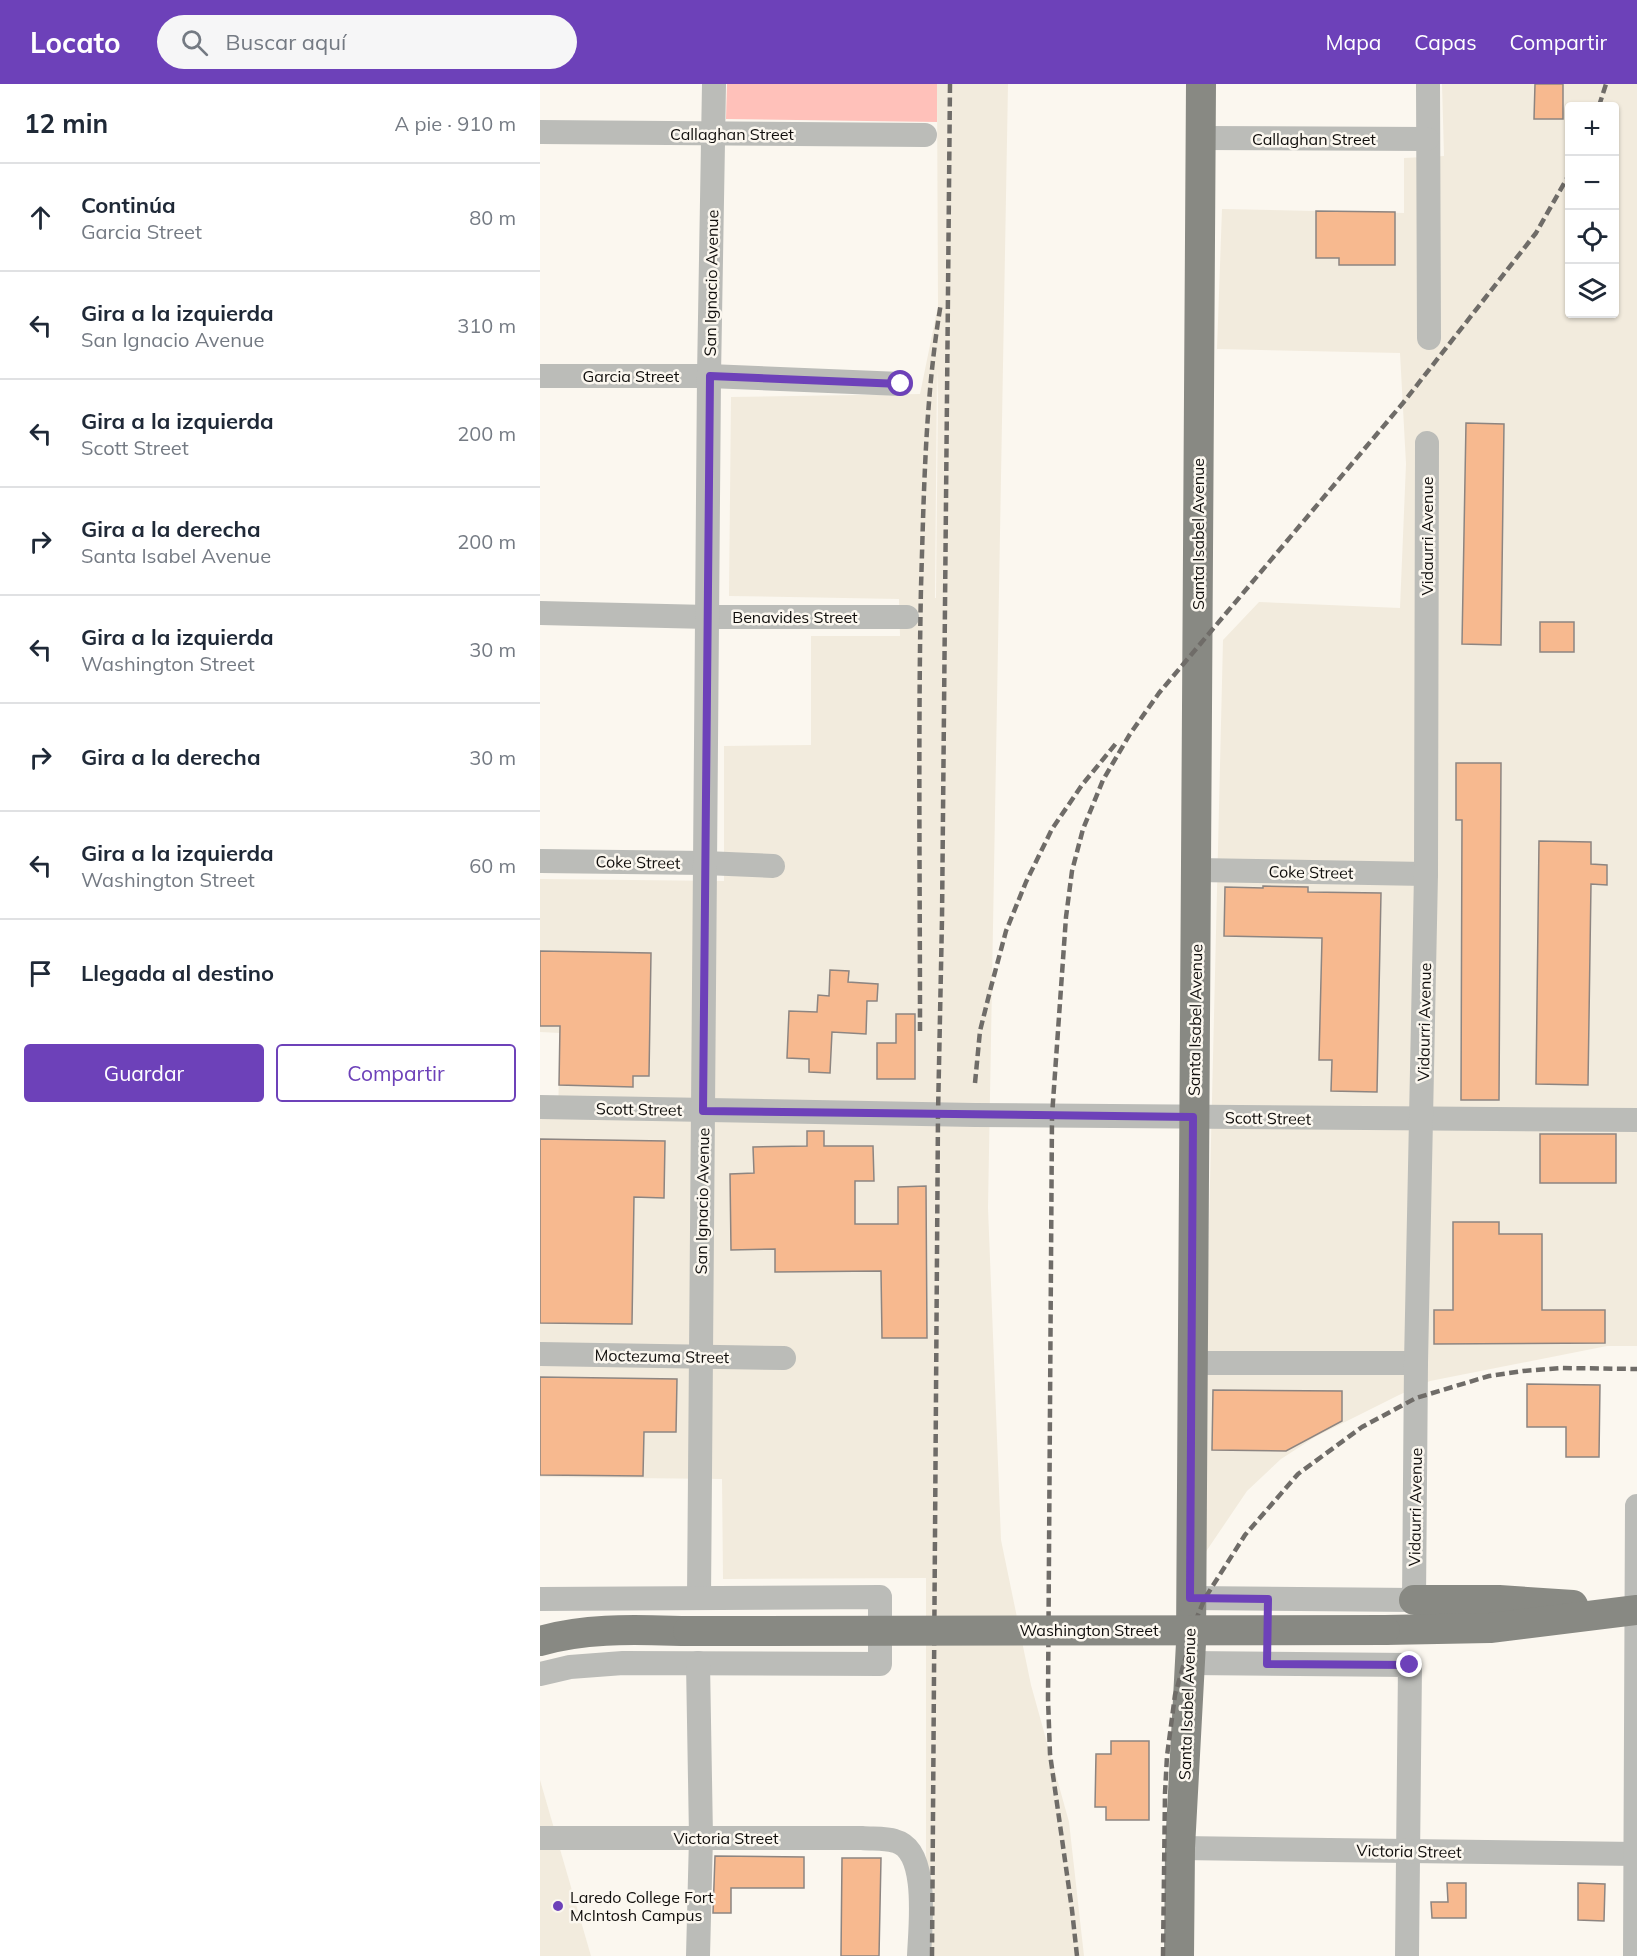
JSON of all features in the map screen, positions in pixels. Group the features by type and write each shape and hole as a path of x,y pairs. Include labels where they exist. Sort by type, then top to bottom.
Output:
{"main road":[{"name":"Santa Isabel Avenue","path":"1179,1956 1180,1848 1190,1663 1201,84"},
{"path":"1414,1600 1499,1600 1636,1610"},
{"name":"Washington Street","path":"540,1641 582,1632 605,1630 1490,1628 1636,1610"}],"street":[{"name":"San Ignacio Avenue","path":"699,1598 714,84"},
{"path":"1428,84 1429,338"},
{"name":"Callaghan Street","path":"540,132 925,135"},
{"name":"Callaghan Street","path":"1201,138 1428,140"},
{"name":"Garcia Street","path":"540,376 710,376 901,384"},
{"name":"Vidaurri Avenue","path":"1414,1600 1416,1363 1426,874 1427,443"},
{"name":"Benavides Street","path":"540,613 907,617"},
{"name":"Coke Street","path":"540,861 705,862 773,866"},
{"name":"Coke Street","path":"1197,870 1426,874"},
{"name":"Scott Street","path":"540,1107 1193,1117 1637,1119"},
{"name":"Moctezuma Street","path":"540,1354 784,1358"},
{"path":"1192,1363 1416,1363"},
{"path":"1635,1956 1637,1506"},
{"path":"540,1599 880,1597 880,1664 590,1665 540,1674"},
{"path":"1190,1598 1414,1600"},
{"path":"1267,1664 1268,1599"},
{"path":"698,1663 701,1837 698,1956"},
{"path":"1190,1663 1410,1665 1407,1956"},
{"name":"Victoria Street","path":"540,1838 862,1838 896,1841 910,1850 920,1878 919,1956"},
{"name":"Victoria Street","path":"1180,1848 1636,1854"}],"shaded area":[{"path":"727,84 937,84 937,122 726,119"},
{"path":"937,84 1008,84 988,1208 1001,1540 1031,1685 1069,1822 1084,1956 926,1956 926,1578 723,1579 722,1479 540,1477 540,1115 558,1115 560,1033 540,1032 540,879 724,881 724,746 811,745 811,636 900,636 899,599 729,596 731,397 920,394 938,306","holes":["937,370 936,598 935,598"]},
{"path":"1442,84 1637,84 1637,1346 1607,1346 1430,1381 1399,1395 1315,1437 1281,1459 1247,1491 1201,1559 1223,640 1259,602 1400,608 1406,464 1400,353 1217,349 1222,209 1404,213 1404,158 1444,156"},
{"name":"Laredo College Fort McIntosh Campus","path":"540,1780 562,1856 591,1956 540,1956"}],"building":[{"path":"1535,84 1563,84 1563,119 1534,119"},
{"path":"1316,211 1395,212 1395,265 1339,265 1339,258 1316,258"},
{"path":"1466,423 1504,424 1501,645 1462,644"},
{"path":"1540,622 1574,622 1574,652 1540,652"},
{"path":"1456,763 1501,763 1499,1100 1461,1100 1462,820 1456,820"},
{"path":"1539,841 1591,842 1591,864 1607,865 1607,885 1591,884 1588,1085 1536,1084"},
{"path":"1263,886 1308,887 1308,892 1381,893 1377,1092 1331,1091 1332,1060 1319,1060 1322,938 1224,936 1225,887 1263,888"},
{"path":"540,951 651,953 649,1076 633,1076 633,1087 559,1085 560,1026 540,1026"},
{"path":"830,970 849,971 848,982 878,984 877,1001 867,1001 866,1034 832,1032 830,1073 809,1072 809,1059 787,1058 789,1011 817,1012 818,995 829,996"},
{"path":"896,1014 915,1014 915,1079 877,1079 877,1043 896,1043"},
{"path":"807,1131 824,1131 824,1146 873,1146 874,1181 855,1181 855,1224 898,1224 898,1187 926,1186 927,1338 882,1338 881,1271 775,1272 775,1249 731,1250 730,1174 754,1173 753,1147 807,1146"},
{"path":"1540,1134 1616,1134 1616,1183 1540,1183"},
{"path":"540,1139 665,1141 664,1198 634,1197 632,1324 540,1323"},
{"path":"1453,1222 1499,1222 1499,1234 1542,1234 1542,1310 1605,1310 1605,1343 1434,1344 1434,1310 1453,1310"},
{"path":"540,1377 677,1379 676,1432 644,1432 643,1476 540,1475"},
{"path":"1527,1384 1600,1385 1599,1457 1566,1457 1566,1427 1527,1427"},
{"path":"1213,1390 1342,1391 1342,1421 1286,1451 1212,1450"},
{"path":"1111,1741 1149,1741 1149,1820 1106,1820 1106,1807 1095,1807 1096,1754 1111,1754"},
{"path":"715,1856 804,1857 804,1888 731,1888 731,1913 713,1913"},
{"path":"842,1858 881,1858 879,1956 841,1956"},
{"path":"1447,1883 1466,1883 1466,1918 1432,1918 1431,1902 1448,1902"},
{"path":"1578,1883 1605,1884 1604,1921 1578,1920"}],"railway":[{"path":"932,1956 938,1114 950,84"},
{"path":"1600,102 1606,84"},
{"path":"1077,1956 1050,1754 1048,1699 1052,1116 1066,917 1072,871 1083,829 1103,780 1130,734 1159,693 1403,403 1536,233 1565,182"},
{"path":"920,1031 919,754 924,480 928,409 941,303"},
{"path":"975,1083 980,1031 991,987 1006,931 1026,882 1052,829 1082,785 1118,741"},
{"path":"1163,1956 1165,1793 1175,1695 1197,1617 1205,1598 1245,1535 1298,1474 1362,1427 1416,1398 1489,1376 1523,1371 1562,1368 1637,1369"}],"place":[{"name":"Laredo College Fort McIntosh Campus","path":"558,1906"}],"route":[{"path":"901,384 710,376 703,1111 1193,1117 1190,1598 1268,1599 1267,1664 1410,1665"}]}
